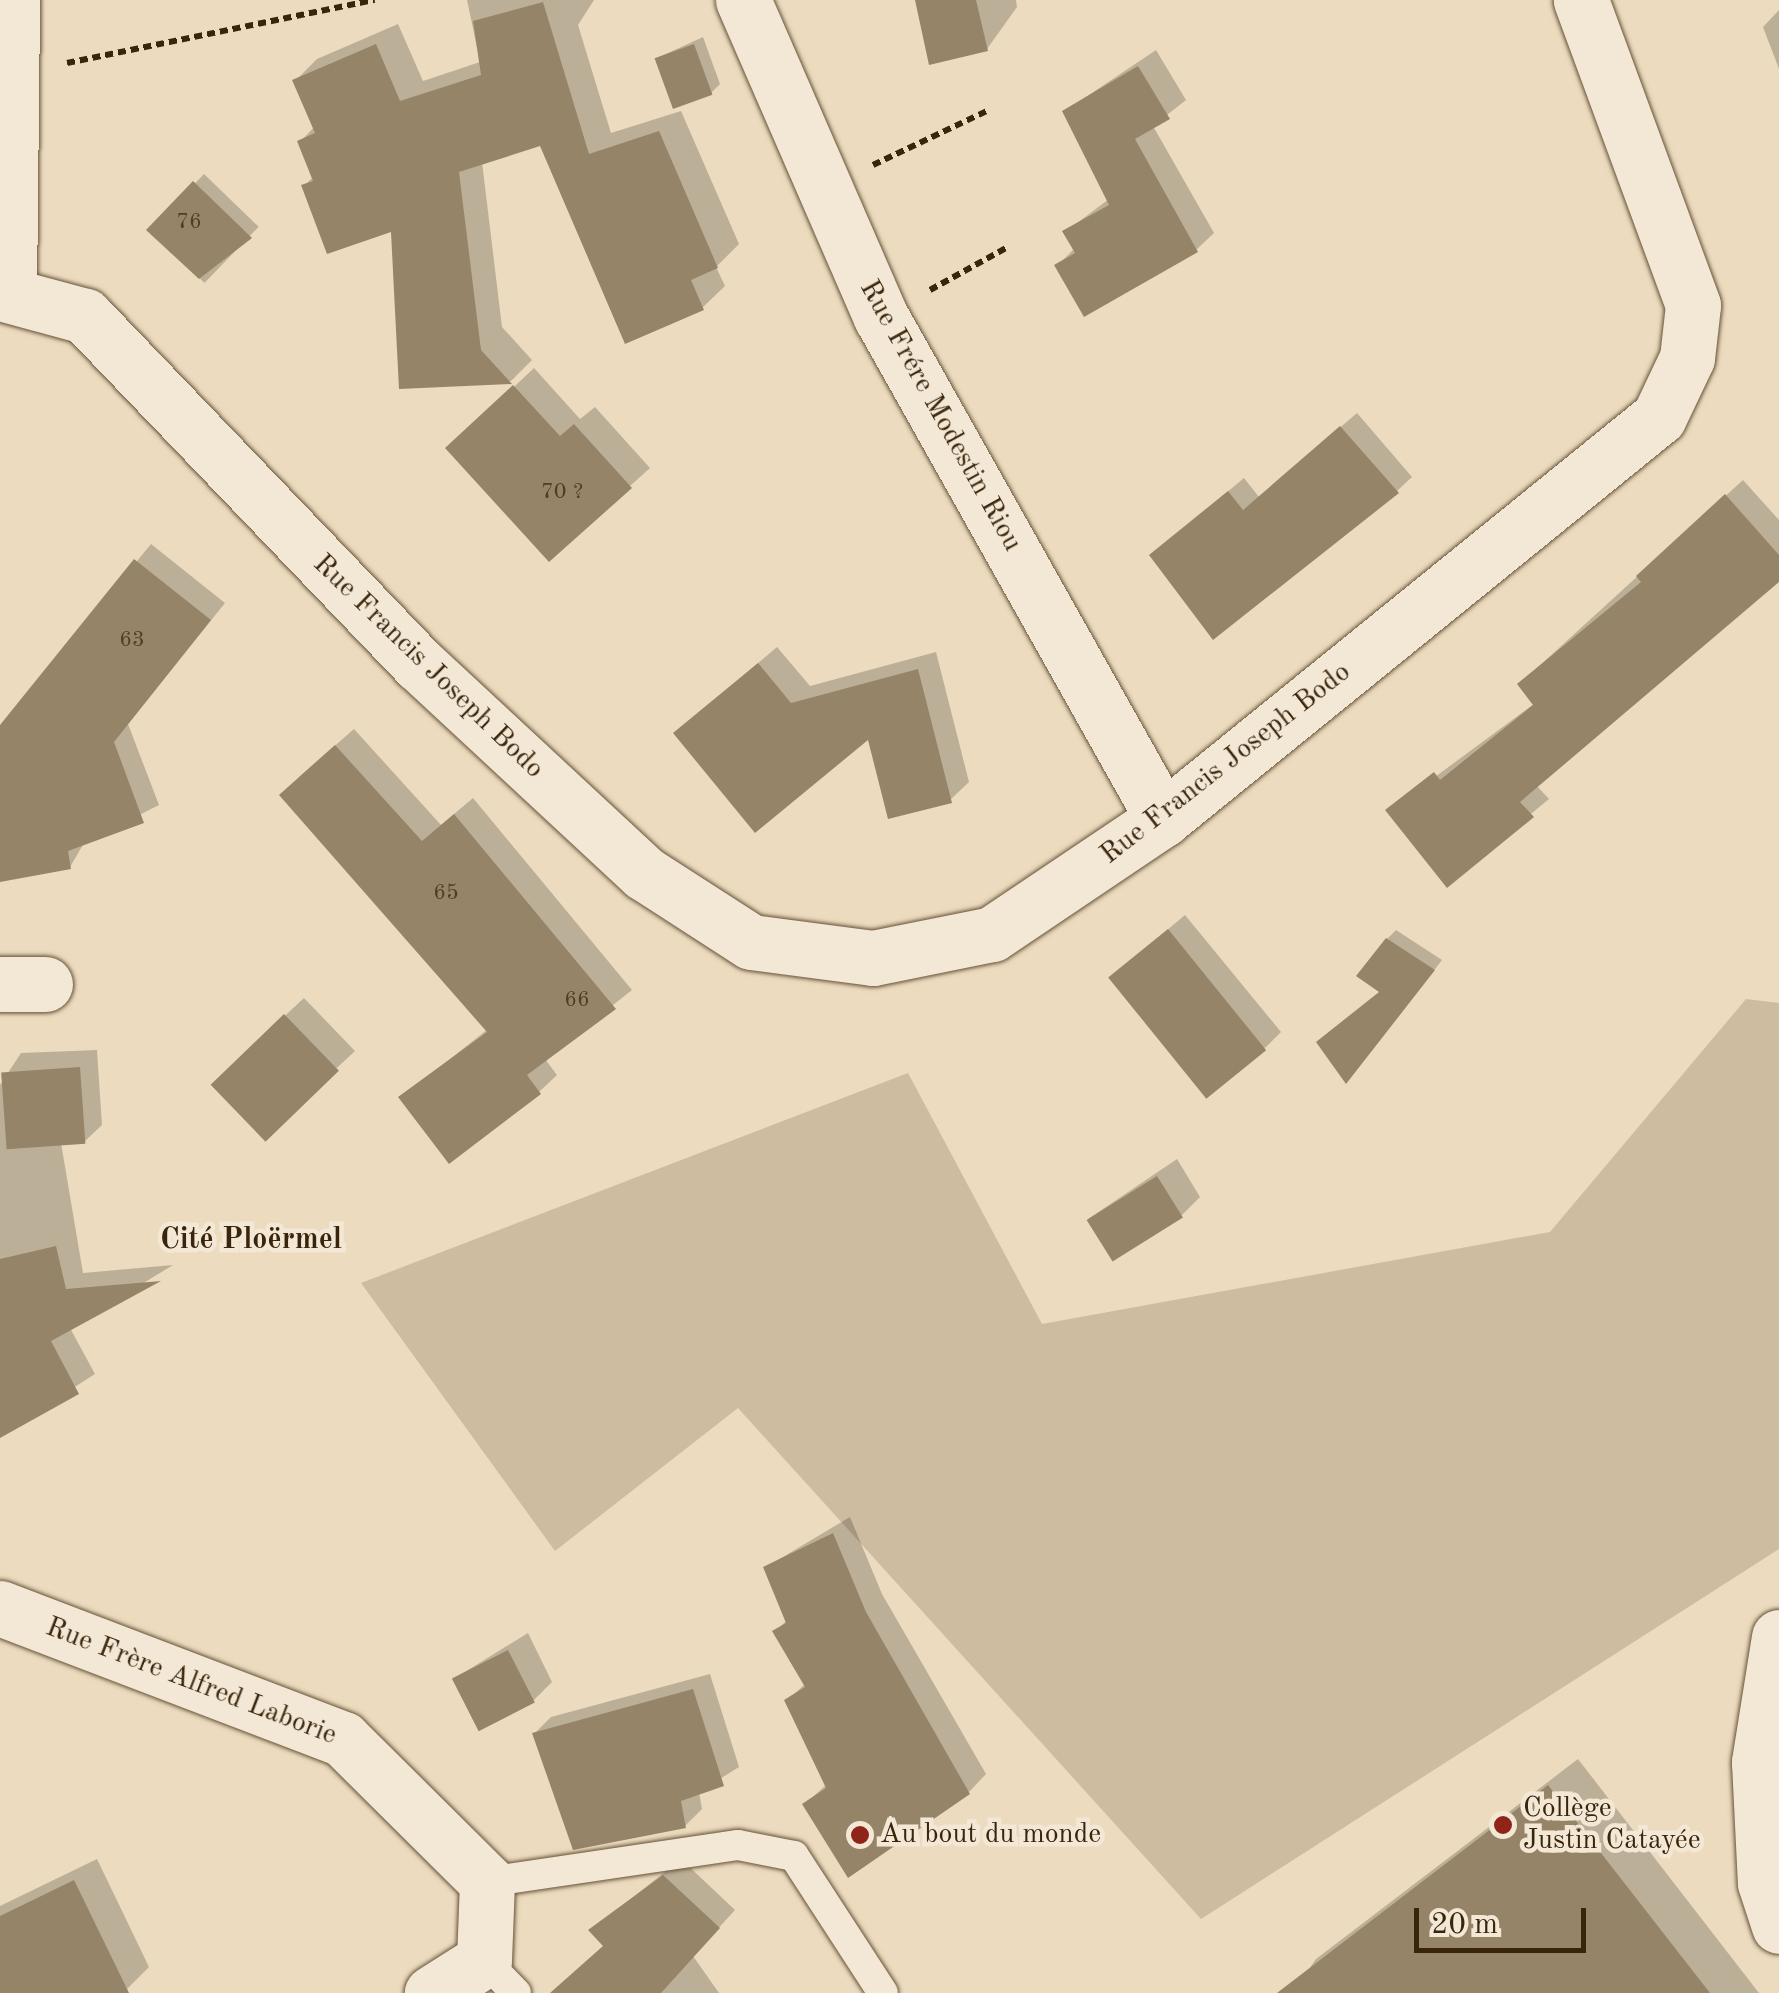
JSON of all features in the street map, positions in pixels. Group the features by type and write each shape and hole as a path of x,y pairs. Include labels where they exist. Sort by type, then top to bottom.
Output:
{"street":[{"path":"4,294 16,73 12,0"},
{"name":"Rue Frére Modestin Riou","path":"743,0 820,190 881,317 1164,819"},
{"name":"Rue Francis Joseph Bodo","path":"4,294 85,316 419,664 644,874 752,942 873,958 992,934 1164,819 1659,418 1687,358 1693,305 1581,0"},
{"name":"Rue Frère Alfred Laborie","path":"0,1608 343,1739 486,1882"},
{"path":"1779,1637 1767,1666 1760,1762 1765,1883 1779,1926"},
{"path":"432,1993 500,1976 486,1882"}],"lane":[{"path":"486,1882 738,1845 794,1856 884,1993"}],"path":[{"path":"16,73 375,0"},
{"path":"820,190 990,110"},
{"path":"881,317 1008,248"}],"shaded area":[{"path":"1746,999 1779,1003 1779,1549 1201,1919 738,1408 555,1551 361,1283 908,1073 1042,1324 1550,1232"}],"building":[{"path":"915,0 976,0 988,51 929,65"},
{"path":"543,2 589,154 659,131 718,268 691,280 704,310 625,344 540,146 459,172 481,350 512,384 399,389 391,232 327,254 301,185 313,181 297,141 315,133 292,80 376,44 400,101 481,75 473,21"},
{"path":"694,44 712,95 673,109 655,58"},
{"path":"1138,66 1170,119 1135,139 1198,252 1084,317 1054,265 1075,253 1062,231 1109,205 1062,111"},
{"path":"193,181 252,238 199,279 146,230"},
{"path":"513,385 560,436 574,424 632,488 549,562 445,448"},
{"path":"1340,426 1399,493 1213,640 1149,555 1228,491 1243,510"},
{"path":"1725,494 1779,555 1779,582 1520,802 1534,817 1447,888 1385,810 1434,772 1440,780 1533,705 1517,684 1641,582 1636,576"},
{"path":"134,559 211,620 114,742 144,823 68,851 71,869 0,882 0,725"},
{"path":"758,663 791,703 918,669 952,803 888,819 868,740 755,833 673,733"},
{"path":"335,745 422,841 454,814 616,1009 527,1075 541,1094 449,1164 398,1097 487,1032 279,795"},
{"path":"1168,929 1266,1050 1206,1099 1108,977"},
{"path":"1386,938 1435,970 1346,1084 1316,1042 1379,992 1356,976"},
{"path":"284,1014 339,1071 266,1142 211,1085"},
{"path":"80,1067 85,1144 7,1149 1,1073"},
{"path":"1157,1176 1183,1218 1113,1262 1087,1220"},
{"path":"56,1246 66,1289 161,1281 51,1341 79,1394 0,1438 0,1259"},
{"path":"833,1533 866,1612 970,1794 848,1878 802,1804 826,1788 784,1700 805,1687 772,1631 786,1623 763,1567"},
{"path":"508,1650 535,1703 479,1731 452,1679"},
{"path":"693,1689 724,1786 681,1801 686,1828 573,1850 532,1733"},
{"name":"Collège Justin Catayée","path":"1548,1785 1710,1993 1277,1993"},
{"path":"663,1875 720,1928 661,1993 550,1993 603,1946 588,1930"},
{"path":"74,1880 129,1993 0,1993 0,1916"}],"place":[{"name":"Collège Justin Catayée","path":"1503,1825"},
{"name":"Au bout du monde","path":"860,1835"}],"district":[{"name":"Cité Ploërmel","path":"251,1240"}]}
